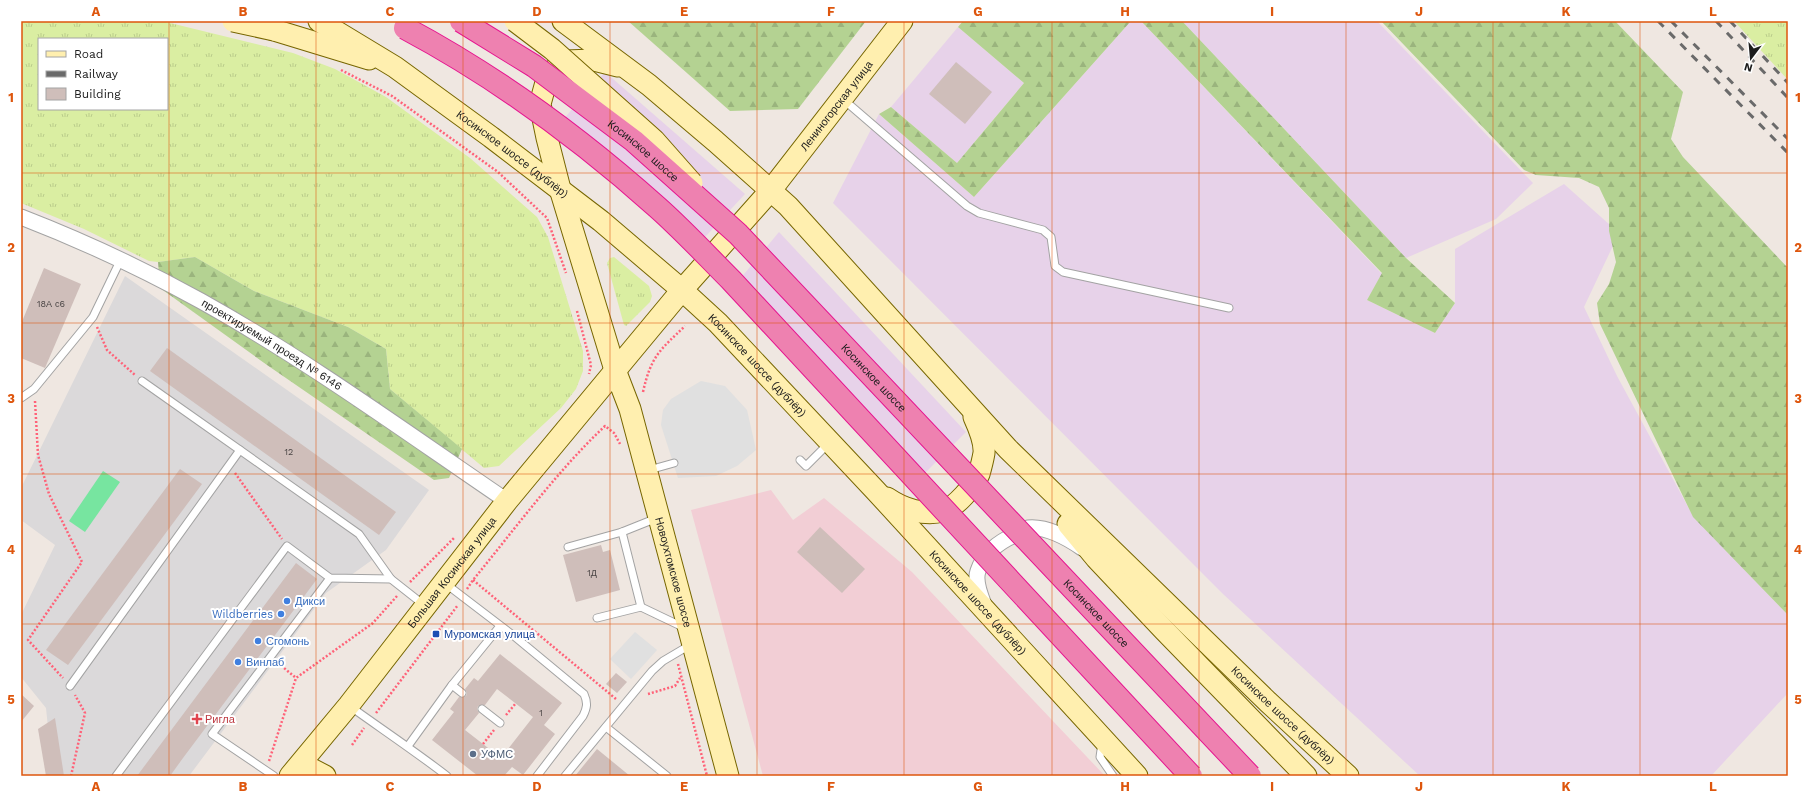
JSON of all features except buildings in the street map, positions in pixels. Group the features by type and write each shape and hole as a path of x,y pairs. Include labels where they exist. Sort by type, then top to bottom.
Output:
{"highway":[{"name":"Косинское шоссе","path":"461,21 534,66 634,141 738,234 1250,776"},
{"path":"405,28 429,40 510,92 585,147 658,208 736,285 1191,776"}],"main road":[{"path":"233,21 274,30 398,69"},
{"name":"Косинское шоссе (дублёр)","path":"319,21 398,69 601,221 682,290 718,323 875,490 1137,776"},
{"path":"515,21 552,49 654,140 738,234"},
{"name":"Косинское шоссе (дублёр)","path":"563,21 626,68 715,140 771,190 819,239 1008,449 1268,702 1348,776"},
{"name":"Лениногорская улица","path":"682,290 771,190 902,21"},
{"name":"Новоухтомское шоссе","path":"626,68 594,60 565,61 548,75 540,104 546,138 560,190 615,370 630,409 647,471 659,518 685,642 728,776"},
{"name":"Большая Косинская улица","path":"296,770 426,607 506,501 682,290"},
{"path":"875,490 907,509 928,512 945,511 962,498 978,475 984,451 980,431 970,408"},
{"path":"1008,449 1096,558 1300,770"},
{"path":"296,770 325,776"}],"street":[{"name":"проектируемый проезд № 6146","path":"21,217 121,259 201,301 269,341 506,501"},
{"path":"989,616 979,593 977,572 988,553 1002,541 1028,528 1051,531 1071,540 1096,558"}],"lane":[{"path":"843,99 968,206 979,213 1044,230 1051,237 1055,266 1063,272 1229,308"},
{"path":"21,398 34,389 93,317 121,259"},
{"path":"142,381 359,534 391,579 426,607"},
{"path":"800,460 806,466 830,442"},
{"path":"70,686 240,450"},
{"path":"647,471 674,463"},
{"path":"568,547 622,532 659,518"},
{"path":"565,776 652,671 685,642 641,607 622,532"},
{"path":"116,776 287,546 330,578 391,579"},
{"path":"274,776 212,734 330,578"},
{"path":"444,583 584,694 587,701 587,709 583,716 537,776"},
{"path":"597,618 641,607"},
{"path":"408,746 452,686 500,626"},
{"path":"452,686 462,693"},
{"path":"349,705 408,746 447,776"},
{"path":"482,708 500,723"},
{"path":"606,727 667,776"},
{"path":"1102,739 1100,757 1113,776"}],"path":[{"path":"336,67 392,96 498,172 546,218 566,276"},
{"path":"575,305 591,365 589,376"},
{"path":"93,317 107,350 142,381"},
{"path":"642,395 650,367 657,353 685,326"},
{"path":"34,389 38,455 49,494 82,562 28,640 70,686 85,713 70,776"},
{"path":"352,745 462,598 473,580 589,442 605,426 614,433 622,447"},
{"path":"229,464 287,546"},
{"path":"266,770 296,678 373,623 403,589 460,532"},
{"path":"473,580 624,706"},
{"path":"685,642 681,677 707,776"},
{"path":"270,657 296,678"},
{"path":"638,689 647,694 657,692 675,686 681,677"}],"shaded area":[{"path":"1131,21 1141,21 1382,274 1367,300 1435,333 1455,303 1455,249 1564,184 1619,233 1584,307 1617,376 1693,516 1788,615 1788,693 1711,776 1420,776 1223,594 833,203 879,114 974,197"},
{"path":"1182,21 1377,21 1533,183 1496,219 1406,258"},
{"path":"958,27 1024,83 957,163 891,107"},
{"path":"605,72 745,194 693,250 553,131"},
{"path":"779,232 966,432 912,486 730,291"},
{"path":"125,276 429,490 386,550 326,593 189,776 53,776 46,708 21,677 21,615 55,545 21,520 21,488"},
{"path":"701,381 725,386 747,410 756,450 737,466 716,476 678,478 661,425 663,410 671,399"},
{"path":"771,490 793,520 824,498 912,572 1105,776 763,776 691,510"},
{"path":"635,632 657,650 631,679 610,659"}],"green space":[{"path":"21,21 162,21 293,53 335,69 386,97 470,158 537,217 548,237 583,351 583,371 576,389 561,408 499,466 484,468 390,389 386,349 348,327 254,291 195,257 158,262 149,261 84,229 21,203"},
{"path":"628,21 866,21 798,109 730,111"},
{"path":"963,21 1131,21 974,197 879,114 891,107 957,163 1024,83 958,27"},
{"path":"1141,21 1182,21 1406,258 1455,303 1435,333 1367,300 1382,273"},
{"path":"1381,21 1615,21 1683,92 1671,139 1683,157 1788,268 1788,615 1693,517 1600,324 1597,303 1609,284 1616,262 1609,231 1609,208 1599,187 1579,178 1536,175 1524,170"},
{"path":"1734,21 1788,21 1788,80"},
{"path":"195,257 254,291 348,327 386,349 390,389 462,449 449,478 434,480 267,365 160,288 158,262"},
{"path":"614,257 649,286 652,296 650,302 626,326 624,325 607,263 610,258"},
{"path":"103,471 120,482 85,532 69,521"}],"railway":[{"path":"1658,21 1788,153"},
{"path":"1671,21 1788,139"},
{"path":"1716,21 1788,98"},
{"path":"1730,21 1788,83"}],"place":[{"name":"Дикси","path":"287,601"},
{"name":"Wildberries","path":"281,614"},
{"name":"Муромская улица","path":"436,634"},
{"name":"Сгомонь","path":"258,641"},
{"name":"Винлаб","path":"238,662"},
{"name":"Ригла","path":"197,719"},
{"name":"УФМС","path":"473,754"}]}
